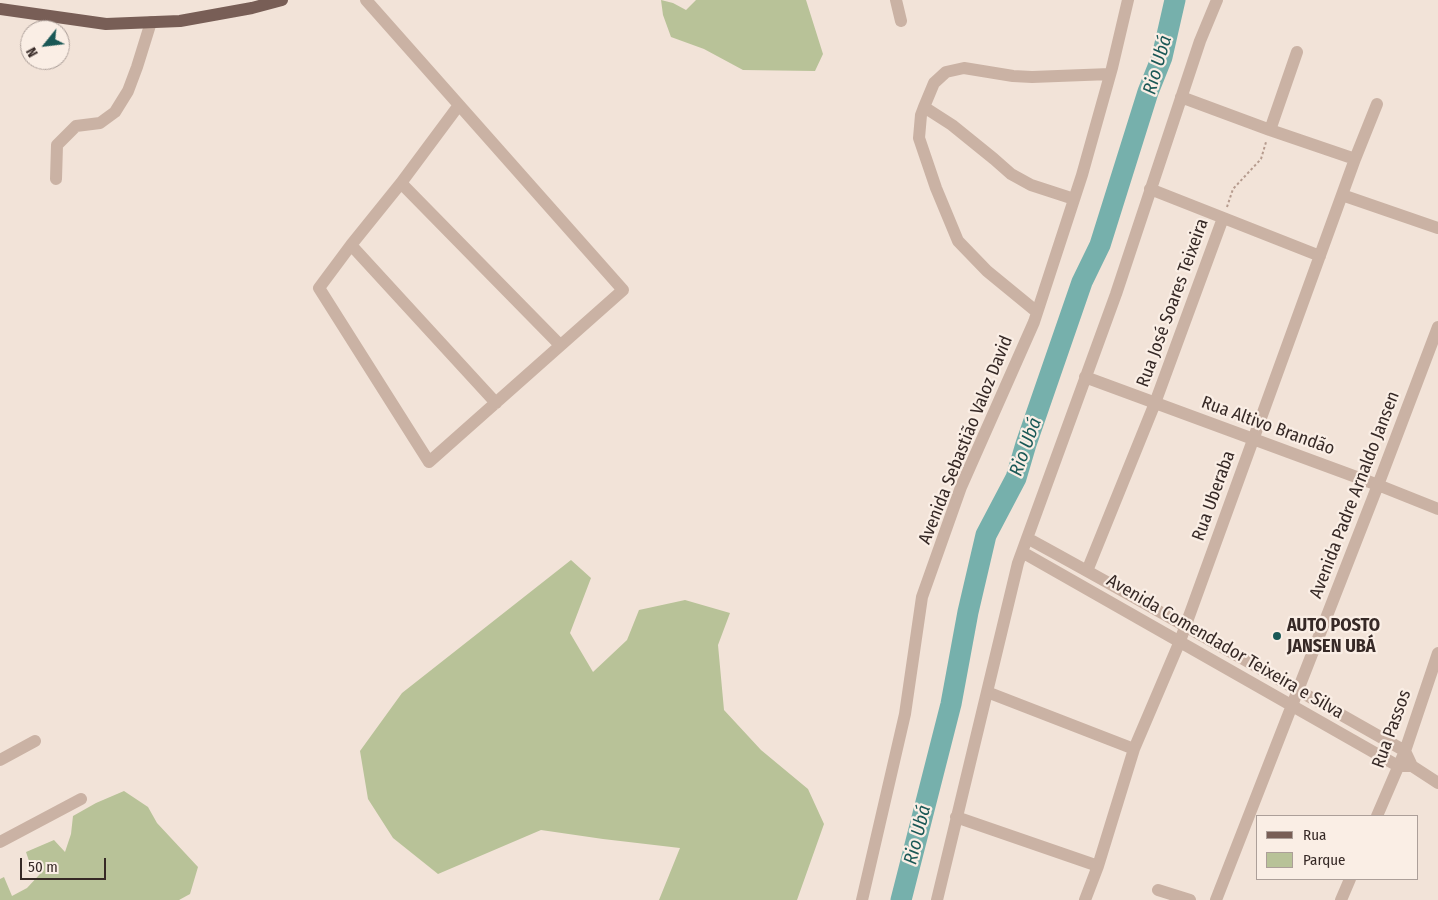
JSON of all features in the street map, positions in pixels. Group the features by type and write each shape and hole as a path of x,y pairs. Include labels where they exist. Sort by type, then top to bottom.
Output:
{"main road":[{"path":"0,9 106,24 180,21 252,8 282,0"}],"street":[{"path":"366,0 623,290 428,462 319,288 459,105"},
{"path":"896,0 901,21"},
{"name":"Avenida Sebastião Valoz David","path":"862,900 905,714 922,597 961,487 1034,322 1074,199 1110,74 1128,0"},
{"path":"937,900 1018,563 1116,294 1200,41 1217,0"},
{"path":"56,180 57,145 76,126 100,123 115,112 128,91 151,22"},
{"path":"1270,130 1297,52"},
{"path":"1037,312 987,271 958,241 936,188 919,138 921,115 934,83 946,72 964,68 1012,76 1032,77 1110,74"},
{"path":"1181,97 1355,159"},
{"name":"Rua Uberaba","path":"1085,900 1098,866 1134,749 1180,641 1355,159 1378,104"},
{"path":"924,107 952,125 1011,174 1031,185 1074,199"},
{"path":"401,183 560,345"},
{"path":"1150,189 1320,256"},
{"path":"1342,195 1438,228"},
{"name":"Rua José Soares Teixeira","path":"1087,570 1155,403 1222,218"},
{"path":"351,245 496,403"},
{"name":"Avenida Padre Arnaldo Jansen","path":"1216,900 1438,327"},
{"name":"Rua Altivo Brandão","path":"1085,377 1438,509"},
{"name":"Avenida Comendador Teixeira e Silva","path":"1027,538 1186,625 1405,751"},
{"name":"Avenida Comendador Teixeira e Silva","path":"1022,552 1398,766 1412,766"},
{"name":"Rua Passos","path":"1376,815 1405,751 1438,653"},
{"path":"986,692 1134,749"},
{"path":"0,760 35,741"},
{"path":"1405,751 1412,766 1438,783"},
{"path":"0,842 81,799"},
{"path":"956,817 1098,866"},
{"path":"1340,900 1350,880"},
{"path":"1158,890 1190,900"}],"path":[{"name":"Rua José Soares Teixeira","path":"1222,218 1233,189 1261,159 1270,130"}],"green space":[{"path":"661,0 673,3 686,10 696,0 806,0 823,54 815,71 743,70 704,49 671,37 663,15"},
{"path":"571,560 591,578 570,633 593,672 627,640 639,610 685,600 730,613 718,645 724,710 761,750 808,789 824,824 797,900 659,900 680,848 541,830 438,874 393,838 368,799 360,751 402,693"},
{"path":"124,791 148,807 157,823 198,867 190,894 179,900 0,900 0,879 4,877 12,896 27,888 40,874 30,864 26,852 54,840 65,852 71,834 73,816 96,803"}],"waterway":[{"name":"Rio Ubá","path":"901,900 951,704 968,612 986,535 1016,478 1082,282 1100,245 1148,92 1162,57 1175,0"}],"place":[{"name":"AUTO POSTO JANSEN UBÁ","path":"1277,636"}]}
